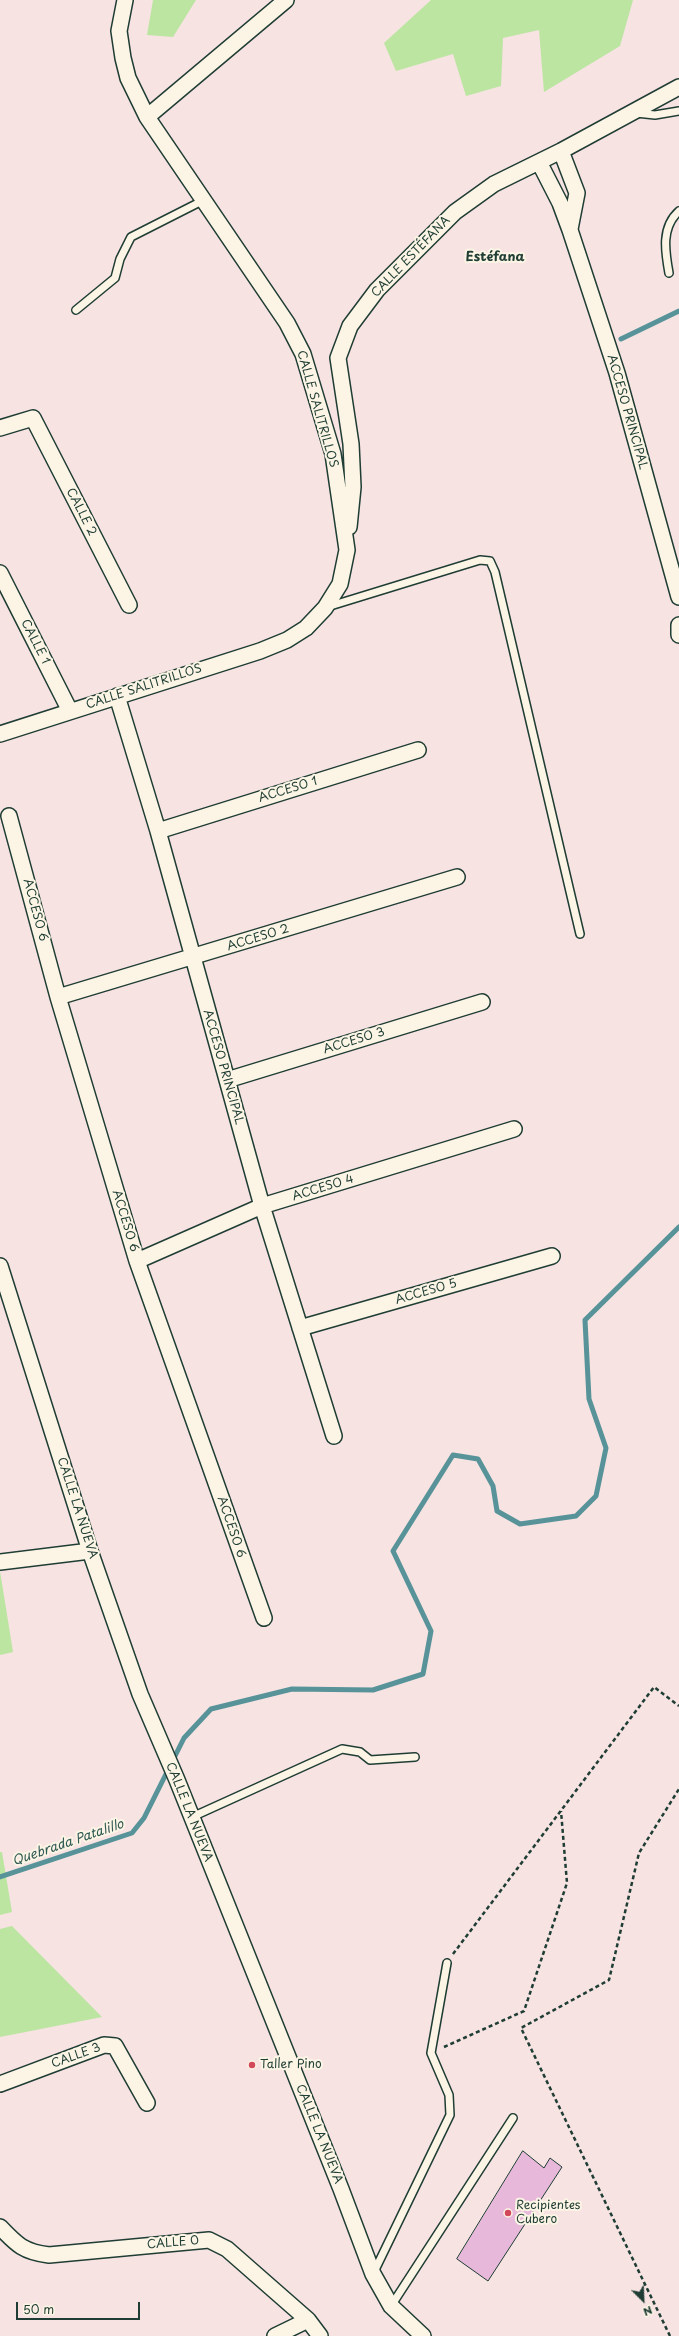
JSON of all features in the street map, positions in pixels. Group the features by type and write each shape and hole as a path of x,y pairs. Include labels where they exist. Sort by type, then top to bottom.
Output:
{"street":[{"name":"CALLE SALITRILLOS","path":"0,734 260,651 286,640 306,628 325,608 340,584 347,550 333,454 303,354 287,323 202,201 147,117 128,78 123,58 119,31 125,0"},
{"path":"147,117 286,0"},
{"name":"CALLE ESTÉFANA","path":"347,550 353,487 351,444 338,358 350,326 377,290 455,212 494,184 562,151 634,113 679,87"},
{"path":"562,151 577,193 570,230"},
{"name":"ACCESO PRINCIPAL","path":"539,162 560,203 570,230 617,373 679,597"},
{"name":"CALLE 2","path":"0,428 33,418 129,605"},
{"name":"CALLE 1","path":"0,573 70,711"},
{"path":"679,625 679,635"},
{"name":"ACCESO PRINCIPAL","path":"117,696 158,831 262,1206 334,1436"},
{"name":"ACCESO 1","path":"158,831 418,750"},
{"name":"ACCESO 6","path":"9,816 58,997 138,1261 264,1618"},
{"name":"ACCESO 2","path":"58,997 193,958 457,877"},
{"name":"ACCESO 3","path":"227,1080 482,1002"},
{"name":"ACCESO 4","path":"138,1261 262,1206 514,1129"},
{"name":"ACCESO 5","path":"300,1328 552,1256"},
{"name":"CALLE LA NUEVA","path":"0,1266 90,1551 140,1694 192,1817 341,2189 373,2274 391,2306 423,2336"},
{"path":"0,1562 90,1551"},
{"name":"CALLE 3","path":"0,2084 104,2045 115,2046 147,2103"},
{"name":"CALLE 0","path":"0,2227 17,2245 32,2253 49,2255 209,2240 227,2249 308,2320 320,2336"},
{"path":"275,2336 308,2320"}],"lane":[{"path":"634,113 656,115 679,111"},
{"path":"76,310 115,278 120,259 131,237 202,201"},
{"path":"670,273 666,254 666,235 670,219 679,211"},
{"path":"325,608 480,560 490,561 495,572 580,934"},
{"path":"192,1817 342,1749 360,1752 370,1760 415,1757"},
{"path":"373,2274 450,2116 450,2095 431,2053 446,1963"},
{"path":"391,2306 513,2118"}],"path":[{"path":"446,1963 654,1687 679,1706"},
{"path":"670,2336 521,2028 609,1980 638,1854 679,1789"},
{"path":"431,2053 524,2011 567,1883 561,1810"}],"green space":[{"path":"153,0 196,0 173,37 147,35"},
{"path":"431,0 633,0 620,46 544,92 539,30 503,38 501,86 466,96 453,54 396,71 384,43"},
{"path":"0,1571 13,1652 0,1655"},
{"path":"0,1852 2,1852 12,1912 0,1915"},
{"path":"12,1926 102,2017 0,2037 0,1929"}],"building":[{"name":"Recipientes Cubero","path":"523,2151 544,2168 550,2158 562,2167 488,2281 457,2259"}],"waterway":[{"path":"621,339 679,311"},
{"name":"Quebrada Patalillo","path":"0,1877 132,1833 144,1818 184,1738 211,1709 292,1689 373,1690 423,1674 431,1631 393,1551 453,1455 478,1459 493,1486 497,1511 520,1524 576,1516 596,1496 606,1448 589,1399 585,1320 679,1227"}],"place":[{"name":"Taller Pino","path":"252,2065"},
{"name":"Recipientes Cubero","path":"508,2213"}],"district":[{"name":"Estéfana","path":"495,257"}]}
